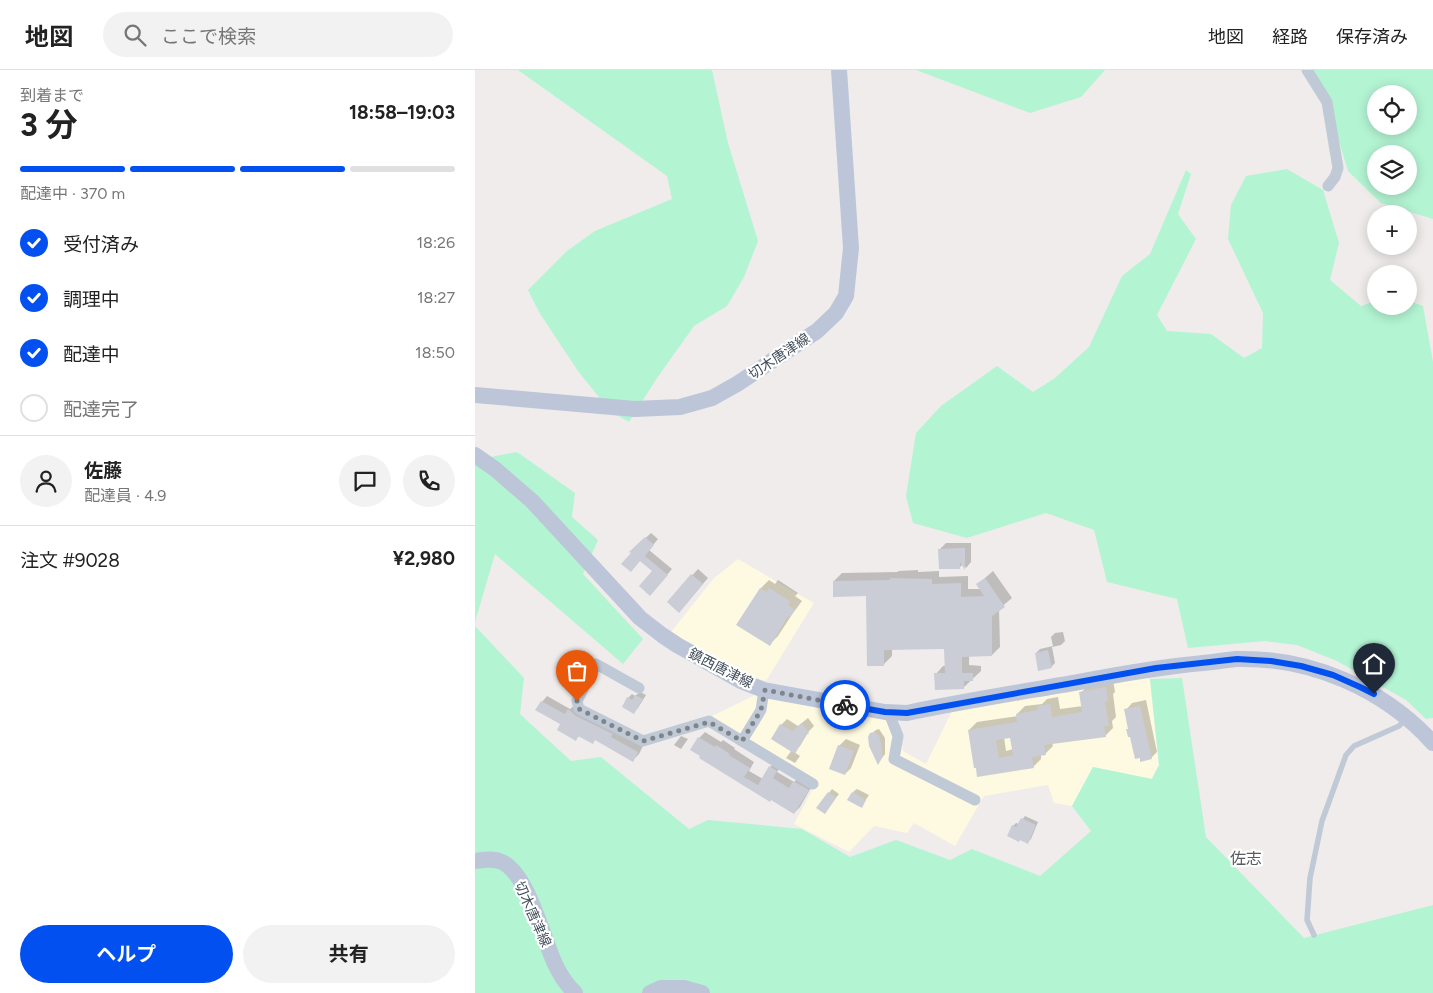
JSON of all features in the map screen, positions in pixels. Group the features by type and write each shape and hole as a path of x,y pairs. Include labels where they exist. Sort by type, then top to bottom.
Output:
{"main road":[{"name":"切木唐津線","path":"475,395 635,409 680,407 712,398 737,384 817,331 836,313 846,296 850,269 851,248 839,70"},
{"name":"鎮西唐津線","path":"475,455 532,500 640,618 677,645 741,681 765,690 889,713 907,713 1156,668 1237,659 1271,661 1301,666 1333,675 1360,687 1387,702 1433,743"},
{"name":"切木唐津線","path":"475,861 491,859 502,862 513,870 526,889 555,965 567,985 575,993"},
{"path":"650,993 661,988 684,988 702,993"}],"street":[{"path":"1307,70 1327,102 1339,168 1328,186"},
{"path":"639,688 596,664 577,701 579,709 643,741 709,722 813,784"},
{"path":"742,741 761,710 765,690"},
{"path":"889,713 898,736 894,759 975,800"}],"lane":[{"path":"1314,935 1307,920 1310,878 1322,820 1346,755 1354,746 1399,726 1407,718"}],"shaded area":[{"path":"738,559 814,603 766,681 739,674 671,632 714,578"},
{"path":"1141,676 1150,679 1159,765 1151,779 1093,767 1072,806 1054,803 1048,785 984,796 955,846 914,823 907,833 874,826 849,852 794,824 816,783 710,717 757,694 899,720 903,751 926,764 952,711"}],"green space":[{"path":"518,70 712,70 728,143 758,241 744,277 727,306 694,326 629,422 610,411 578,371 539,312 528,290 567,251 595,231 672,199 667,176"},
{"path":"916,70 1105,70 1081,97 1030,113"},
{"path":"1310,70 1433,70 1433,219 1417,214 1417,205 1388,205 1381,203 1373,195 1417,195 1417,145 1367,145 1367,189 1348,171 1326,98"},
{"path":"1287,169 1323,190 1339,243 1330,280 1361,306 1367,304 1367,315 1417,315 1417,304 1423,306 1433,362 1433,718 1426,719 1406,700 1337,661 1297,645 1265,641 1188,648 1177,599 1107,582 1094,530 1046,513 967,538 913,523 906,496 916,433 941,406 997,366 1033,392 1055,378 1089,347 1122,276 1150,254 1186,170 1191,174 1178,214 1196,239 1157,315 1167,331 1211,334 1244,358 1262,348 1263,313 1228,239 1231,205 1246,176"},
{"path":"517,452 575,493 572,517 598,540 583,574 643,639 623,664 495,554 475,622 475,460"},
{"path":"475,626 524,678 520,714 571,761 601,757 689,829 708,820 802,829 850,857 896,840 950,860 972,849 1040,876 1091,831 1072,806 1093,767 1152,779 1159,765 1150,679 1182,678 1206,837 1304,938 1433,905 1433,993 475,993"}],"building":[{"path":"645,537 654,545 645,556 668,575 650,596 639,586 652,571 640,561 631,572 621,564 631,553 629,552"},
{"path":"965,548 965,570 960,562 960,569 939,569 938,549"},
{"path":"691,574 703,584 679,613 667,602"},
{"path":"890,578 932,579 932,584 961,583 961,597 984,596 976,584 985,578 1005,607 992,616 992,656 962,657 962,673 973,673 973,681 964,681 964,689 935,690 934,673 945,673 944,649 884,650 884,666 867,666 866,596 833,597 833,581 890,580"},
{"path":"760,588 767,592 769,588 790,601 788,605 795,610 790,617 788,616 770,646 736,625"},
{"path":"1048,650 1052,668 1038,671 1035,653"},
{"path":"1106,687 1108,701 1105,701 1109,726 1104,726 1106,737 1044,745 1046,755 1032,757 1034,768 977,777 968,730 1017,722 1016,714 1038,710 1038,706 1050,704 1052,717 1082,712 1079,692","holes":["1010,738 1013,755 999,758 996,740"]},
{"path":"635,695 643,699 634,714 622,707 627,697 632,700"},
{"path":"541,701 565,714 568,709 576,716 613,734 611,737 638,752 633,762 595,740 593,744 578,736 576,741 557,730 560,724 535,710"},
{"path":"1140,706 1152,759 1140,762 1140,758 1135,759 1130,737 1128,737 1124,709"},
{"path":"802,723 809,733 805,736 795,754 771,739 780,724 792,731"},
{"path":"875,732 879,736 882,752 882,758 878,765 869,746 868,737 870,733"},
{"path":"698,737 715,747 716,745 750,768 744,777 758,785 769,766 777,771 773,778 789,788 793,781 809,790 794,814 771,800 770,802 699,758 700,756 690,750"},
{"path":"838,745 854,751 845,775 829,769"},
{"path":"828,792 836,798 825,814 816,808"},
{"path":"852,792 866,800 862,808 847,800"},
{"path":"1021,818 1036,825 1028,844 1007,836 1012,825 1016,827"}],"way so far":[{"path":"577,701 579,709 643,741 709,722 742,741 761,710 765,690 845,705"}],"district":[{"name":"佐志","path":"1246,858"}],"route":[{"path":"845,705 885,712 907,713 1156,668 1237,659 1271,661 1301,666 1333,675 1374,694"}]}
